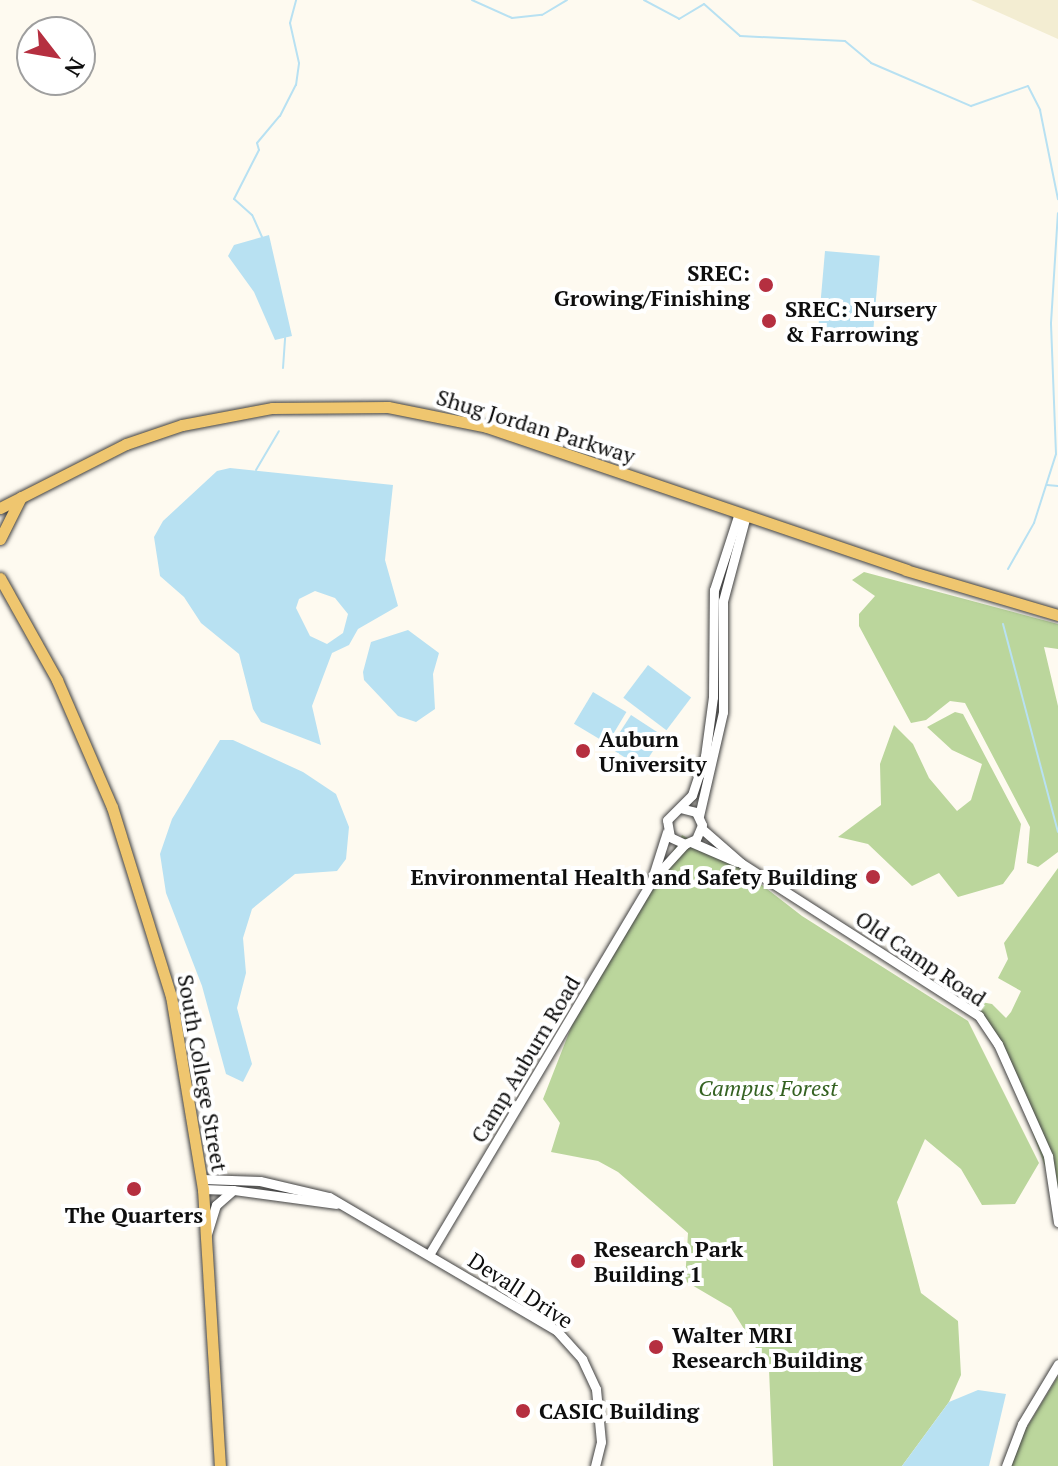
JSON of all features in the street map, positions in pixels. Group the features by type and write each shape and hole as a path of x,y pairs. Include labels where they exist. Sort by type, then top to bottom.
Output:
{"main road":[{"name":"Shug Jordan Parkway","path":"0,508 158,432 239,413 339,405 421,412 475,423 742,514 1058,615"},
{"path":"0,499 21,497"},
{"path":"0,539 21,497"},
{"name":"South College Street","path":"0,578 57,680 135,872 171,996 203,1184 220,1466"}],"street":[{"path":"741,863 667,832 667,820 697,786 705,756 713,697 714,590 742,514"},
{"path":"688,843 702,829 699,816 723,712 723,601 742,514"},
{"path":"680,808 699,816"},
{"name":"Old Camp Road","path":"702,829 741,863 979,1016 998,1044 1048,1156 1058,1222"},
{"name":"Camp Auburn Road","path":"651,882 667,832"},
{"name":"Camp Auburn Road","path":"430,1253 651,882 688,843"},
{"path":"203,1184 260,1181 318,1193 336,1204"},
{"path":"203,1184 336,1204"},
{"path":"207,1234 216,1205 233,1190"},
{"name":"Devall Drive","path":"336,1204 430,1253 540,1320 574,1348 600,1404 601,1442 595,1466"},
{"path":"1006,1466 1022,1424 1058,1364"}],"shaded area":[{"path":"971,0 1058,0 1058,39"}],"green space":[{"path":"864,572 1058,624 1058,649 1044,647 1058,706 1058,852 1038,867 1027,863 1030,827 965,703 950,701 926,720 911,723 859,626 859,614 875,596 852,580"},
{"path":"955,712 963,714 1021,824 1014,869 1003,884 958,897 939,873 912,886 868,844 838,837 881,805 880,764 894,725 913,744 929,778 957,811 971,800 982,764 952,750 927,727"},
{"name":"Campus Forest","path":"682,835 727,858 802,916 968,1021 1039,1163 1015,1204 982,1205 961,1169 925,1139 897,1202 921,1293 958,1321 961,1375 949,1402 902,1466 773,1466 769,1369 731,1308 685,1281 688,1233 618,1172 598,1161 551,1152 560,1123 543,1099 572,1025"},
{"path":"1058,868 1058,1202 996,1033 967,1005 970,1000 992,1004 1006,1018 1011,1012 1021,991 998,978 1008,959 1004,943"},
{"path":"1058,1376 1058,1466 1010,1466 1021,1437"}],"water":[{"path":"269,235 292,336 275,340 254,292 228,256 234,245"},
{"path":"825,251 880,256 873,333 818,328"},
{"path":"230,468 393,485 385,560 398,606 358,629 349,645 332,653 312,706 321,745 261,722 253,709 239,654 201,623 184,597 160,576 154,537 163,521 217,471","holes":["315,591 335,598 348,614 343,633 327,644 310,636 296,608 299,599"]},
{"path":"408,630 439,653 433,674 435,709 416,722 398,716 364,680 363,672 371,642"},
{"path":"648,665 691,697 666,730 623,698"},
{"path":"593,692 626,712 607,744 574,724"},
{"path":"631,715 663,736 642,768 610,748"},
{"path":"220,740 233,740 303,772 336,794 349,827 346,859 337,871 295,874 252,909 243,938 246,973 237,1008 252,1064 243,1082 226,1074 202,986 166,893 160,854 172,819"},
{"path":"978,1390 1006,1394 989,1466 902,1466 949,1402"}],"waterway":[{"path":"262,237 252,215 234,199 259,150 257,143 280,116 296,85 299,63 290,23 296,0"},
{"path":"472,0 512,18 542,15 567,0"},
{"path":"644,0 679,19 704,4 740,36 845,41 871,63 971,106 1028,86 1040,110 1058,199"},
{"path":"1008,569 1034,523 1056,454 1051,323 1058,213"},
{"path":"283,368 285,338"},
{"path":"256,470 279,431"},
{"path":"1047,485 1058,486"},
{"path":"1003,624 1058,832"}],"place":[{"name":"SREC: Growing/Finishing","path":"766,285"},
{"name":"SREC: Nursery & Farrowing","path":"769,321"},
{"name":"Auburn University","path":"583,751"},
{"name":"Environmental Health and Safety Building","path":"873,877"},
{"name":"The Quarters","path":"134,1189"},
{"name":"Research Park Building 1","path":"578,1261"},
{"name":"Walter MRI Research Building","path":"656,1347"},
{"name":"CASIC Building","path":"523,1411"}]}
